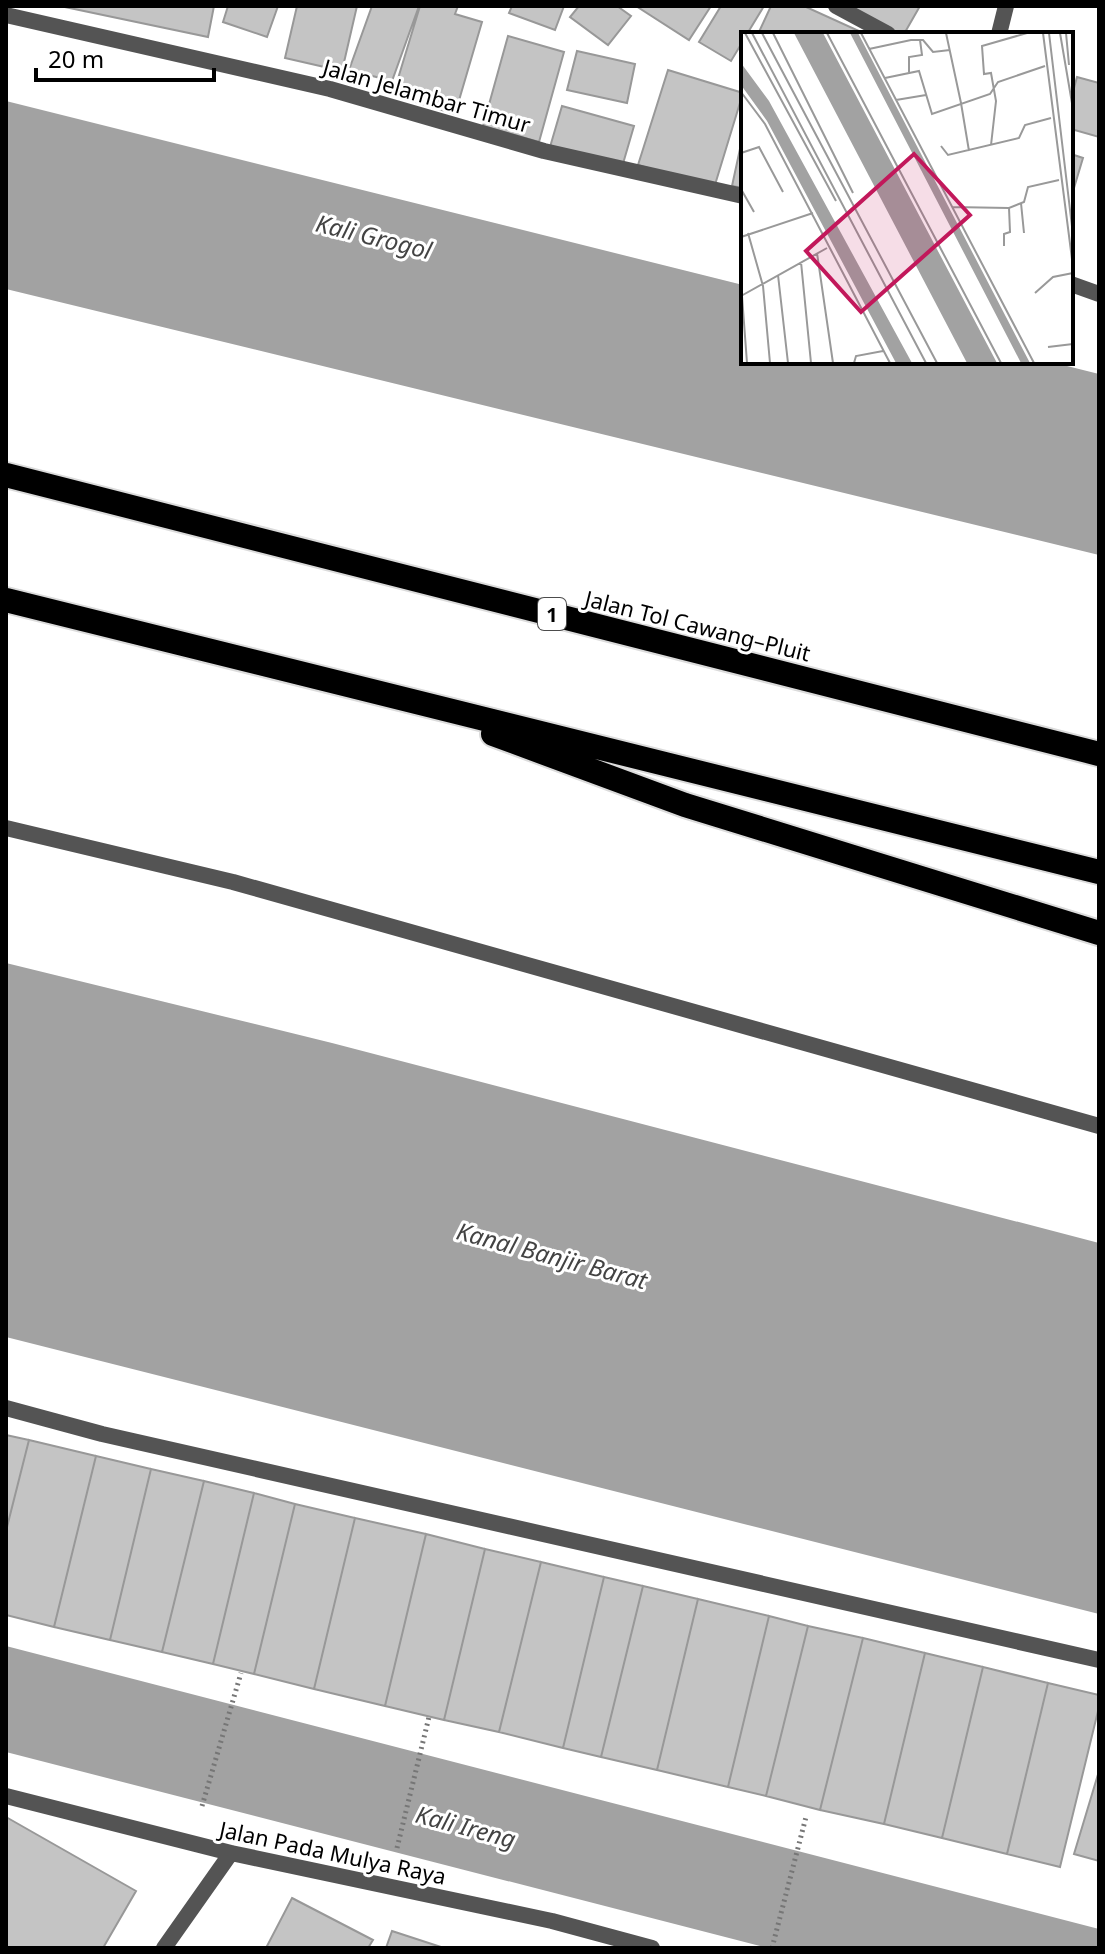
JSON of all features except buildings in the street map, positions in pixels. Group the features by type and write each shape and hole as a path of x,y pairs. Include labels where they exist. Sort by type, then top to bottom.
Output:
{"highway":[{"name":"Jalan Tol Cawang–Pluit","path":"6,475 1092,750"},
{"path":"6,600 1099,872"},
{"path":"399,698 685,805 1099,933"}],"street":[{"path":"836,6 884,32"},
{"path":"1000,32 1006,6"},
{"name":"Jalan Jelambar Timur","path":"6,15 330,89 544,151 741,196"},
{"path":"1073,285 1099,294"},
{"path":"6,828 233,882 1099,1126"},
{"path":"6,1408 133,1441 1099,1660"},
{"name":"Jalan Pada Mulya Raya","path":"6,1796 231,1853 552,1921 652,1948"},
{"path":"164,1948 231,1853"}],"path":[{"path":"198,1819 240,1675"},
{"path":"395,1854 429,1717"},
{"path":"772,1948 806,1817"}],"water":[{"name":"Kali Grogol","path":"6,101 741,285 741,364 1059,364 1099,374 1099,555 6,289"},
{"name":"Kanal Banjir Barat","path":"6,963 332,1043 1099,1243 1099,1614 6,1337"},
{"name":"Kali Ireng","path":"6,1646 1099,1929 1099,1948 768,1948 6,1752"}]}
